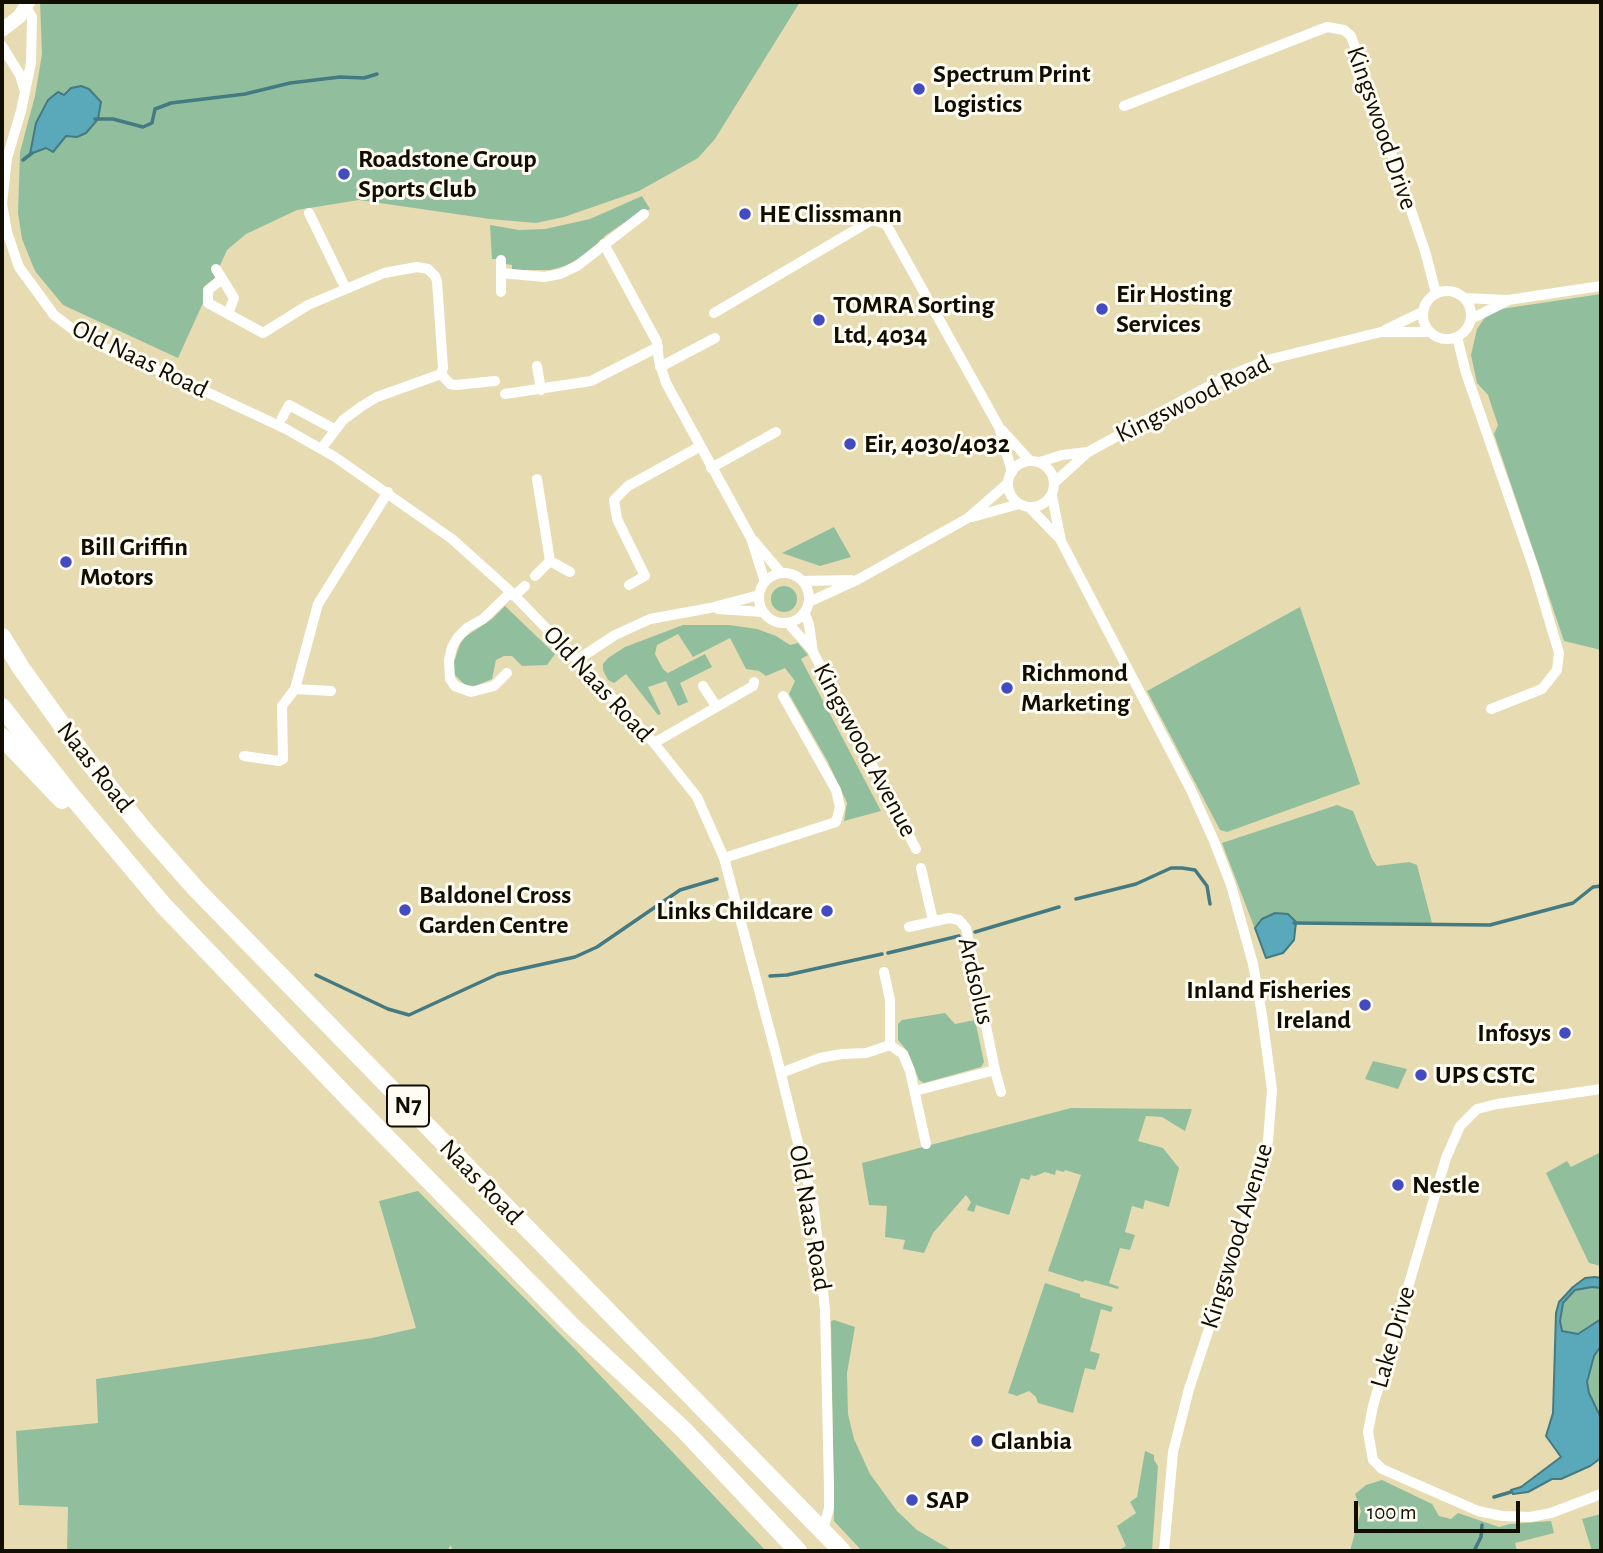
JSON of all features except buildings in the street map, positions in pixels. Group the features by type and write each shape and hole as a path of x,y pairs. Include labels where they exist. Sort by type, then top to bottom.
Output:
{"highway":[{"name":"Naas Road","path":"2,637 84,756 143,830 196,889 842,1551"},
{"name":"Naas Road","path":"2,707 70,794 164,906 565,1318 683,1429 798,1551"},
{"name":"N7","path":"2,737 164,906"},
{"name":"N7","path":"683,1429 785,1551"}],"main road":[{"path":"2,30 19,16 27,4"}],"street":[{"name":"Old Naas Road","path":"27,4 32,17 32,63 7,158 2,204 7,232 19,267 54,315 105,348 286,429 388,492 452,539 513,594 577,660 654,743 697,797 724,858 814,1208 825,1310 829,1508 823,1530"},
{"name":"Kingswood Drive","path":"1124,106 1327,27 1344,30 1351,36 1356,50 1425,251 1436,293"},
{"path":"2,46 20,75 25,93"},
{"path":"309,213 345,288"},
{"path":"501,273 544,277 559,274 577,266 644,214"},
{"path":"714,313 872,220 886,224 999,427 1012,472"},
{"path":"604,244 657,342 660,366 666,383 751,538 781,573 797,576 807,587 809,601 804,613 794,622 774,622 763,612 759,595 765,582 781,573"},
{"path":"501,260 501,292"},
{"path":"222,279 211,286 208,303 263,332 308,305 345,288 384,273 424,267 432,272 437,281 443,368 441,374"},
{"path":"216,269 234,298 228,314"},
{"path":"1464,298 1508,300 1601,286"},
{"path":"1471,319 1469,304 1451,291 1436,293 1429,298 1422,312 1422,319 1429,332 1442,339 1457,337 1464,332 1471,319 1508,300"},
{"name":"Kingswood Road","path":"1055,482 1088,452 1224,378 1266,360 1381,332 1422,312"},
{"name":"Kingswood Road","path":"1381,332 1429,332"},
{"path":"1457,337 1466,373 1559,653 1557,670 1542,689 1492,709"},
{"path":"660,366 715,338"},
{"path":"505,394 591,381 658,347"},
{"path":"537,366 541,390"},
{"path":"321,449 334,429 377,397 441,374"},
{"path":"441,374 450,384 456,385 495,381"},
{"path":"282,418 289,405 334,429"},
{"path":"999,427 1035,461 1051,471 1055,482 1052,496 1045,503 1030,508 1019,504 1011,495 1008,483"},
{"path":"711,468 776,432"},
{"path":"629,585 645,576 617,519 614,500 628,486 699,447"},
{"name":"Kingswood Road","path":"1035,461 1062,454 1088,452"},
{"path":"809,601 857,579 968,518 1008,483 1019,464 1035,461"},
{"path":"537,479 550,561"},
{"path":"244,756 279,761 283,759 282,706 295,689 318,604 388,492"},
{"name":"Kingswood Avenue","path":"1052,496 1061,541"},
{"path":"968,518 1019,504"},
{"name":"Kingswood Avenue","path":"1030,508 1061,541 1185,779 1214,841 1237,905 1253,964 1272,1090 1265,1153 1189,1389 1173,1452 1164,1551"},
{"path":"751,538 765,582"},
{"path":"550,561 570,572"},
{"path":"535,576 550,561"},
{"path":"803,581 857,579"},
{"path":"507,673 494,686 471,692 455,686 450,679 449,660 458,637 467,628 525,586"},
{"path":"577,660 615,635 650,618 710,608 759,595"},
{"path":"710,608 763,612"},
{"name":"Kingswood Avenue","path":"804,613 809,625 813,652"},
{"name":"Kingswood Avenue","path":"788,623 813,652 916,849"},
{"path":"654,743 753,686 754,682"},
{"path":"703,686 716,706"},
{"path":"295,689 331,691"},
{"path":"724,858 836,822 840,807 836,790 783,695"},
{"name":"Ardsolus","path":"921,868 933,921"},
{"name":"Ardsolus","path":"909,927 949,918 959,920 966,928 1000,1092"},
{"path":"884,972 890,1000 890,1045"},
{"path":"781,1073 820,1058 866,1053 890,1045"},
{"path":"890,1045 902,1054 915,1091 926,1144"},
{"path":"915,1091 995,1070"},
{"name":"Lake Drive","path":"1601,1089 1477,1109 1461,1126 1446,1158 1373,1406 1368,1432 1370,1450 1378,1465 1433,1493 1478,1511 1502,1516 1530,1517 1551,1513 1601,1494"}],"green space":[{"name":"Roadstone Group Sports Club","path":"40,2 800,2 715,139 698,158 639,191 564,217 536,223 359,200 297,210 246,234 227,250 178,358 63,305 35,271 22,239 18,213 20,152 35,96 42,54"},
{"path":"642,196 650,209 606,235 585,255 565,266 550,270 512,270 512,265 506,264 506,259 492,259 490,225 519,230 545,229 590,219"},
{"path":"1601,294 1601,650 1564,641 1494,434 1498,425 1488,395 1477,383 1471,355 1477,329 1486,316 1501,309"},
{"path":"834,527 851,557 820,566 782,553"},
{"path":"784,586 793,590 797,599 793,608 784,612 775,608 771,599 775,590"},
{"path":"505,606 555,654 547,665 522,666 512,656 504,656 496,660 492,679 475,686 465,685 454,674 453,665 460,644 465,637 492,619"},
{"path":"1300,607 1360,784 1227,832 1220,830 1147,691"},
{"path":"683,625 729,625 757,629 790,645 798,643 808,655 801,659 881,811 844,821 847,803 828,762 789,694 795,681 785,668 766,676 759,671 746,669 730,638 693,657 678,634 657,645 655,654 668,673 705,654 712,667 680,683 688,702 678,706 666,681 648,687 661,714 658,715 626,674 614,683 608,680 603,664 608,658 625,647"},
{"path":"1337,805 1353,811 1377,866 1409,862 1417,865 1432,923 1297,922 1294,940 1283,953 1266,958 1222,843"},
{"path":"945,1013 955,1024 975,1020 984,1062 981,1067 924,1083 919,1080 908,1052 898,1040 898,1024 902,1020"},
{"path":"1373,1061 1407,1069 1398,1089 1365,1079"},
{"path":"1071,1108 1192,1109 1185,1131 1162,1117 1146,1116 1138,1141 1163,1148 1179,1168 1169,1207 1145,1200 1143,1209 1132,1206 1125,1232 1135,1235 1130,1250 1120,1248 1109,1283 1119,1287 1118,1289 1048,1271 1081,1175 1065,1170 1056,1170 1055,1175 1045,1172 1031,1175 1029,1180 1021,1178 1009,1215 976,1205 974,1212 967,1210 971,1202 966,1195 933,1233 924,1253 903,1249 905,1240 885,1237 887,1206 869,1205 862,1163"},
{"path":"1601,1152 1601,1266 1589,1263 1546,1173 1567,1161 1571,1167"},
{"path":"418,1191 579,1353 766,1551 452,1551 451,1545 447,1551 67,1551 68,1507 19,1505 16,1431 98,1423 96,1379 372,1338 416,1328 379,1201"},
{"path":"1045,1283 1113,1307 1111,1312 1101,1309 1090,1351 1100,1354 1095,1370 1085,1368 1073,1413 1038,1403 1029,1391 1017,1396 1008,1393"},
{"path":"1601,1288 1601,1319 1578,1334 1562,1331 1560,1321 1563,1303 1576,1290"},
{"path":"831,1321 855,1327 847,1373 848,1414 854,1439 870,1474 897,1511 917,1530 953,1551 862,1551 834,1521"},
{"path":"1601,1346 1601,1418 1589,1393 1587,1382 1594,1356"},
{"path":"1145,1451 1154,1455 1158,1466 1152,1551 1117,1551 1126,1546 1117,1526 1136,1513 1130,1502 1137,1497"},
{"path":"1382,1480 1432,1504 1439,1516 1451,1519 1458,1513 1499,1527 1551,1521 1554,1533 1515,1543 1517,1551 1350,1551 1361,1511 1355,1494 1366,1485"},
{"path":"1601,1514 1601,1551 1592,1551 1582,1519"}],"water":[{"path":"81,86 89,89 101,102 98,119 86,133 77,137 66,136 53,152 46,148 30,154 36,123 48,100 58,92 64,95 71,88"},
{"path":"1275,913 1288,914 1296,922 1294,940 1283,953 1266,958 1255,928 1262,919"},
{"path":"1585,1278 1601,1278 1601,1288 1575,1290 1563,1303 1560,1321 1562,1331 1578,1334 1601,1319 1601,1346 1594,1356 1587,1382 1589,1393 1601,1418 1601,1458 1561,1479 1552,1479 1528,1492 1513,1494 1511,1490 1521,1487 1561,1457 1546,1436 1553,1413 1556,1313 1559,1302 1573,1287"}],"waterway":[{"path":"95,119 113,119 143,127 152,123 155,109 171,103 245,94 290,83 340,77 364,78 377,74"},
{"path":"23,160 32,153"},
{"path":"1076,899 1136,884 1171,868 1182,868 1195,870 1207,886 1210,904"},
{"path":"316,975 388,1009 409,1015 498,974 575,957 597,947 680,890 717,879"},
{"path":"1294,923 1490,925 1573,903 1593,887 1601,886"},
{"path":"975,932 1059,907"},
{"path":"888,953 959,936"},
{"path":"770,976 787,975 882,954"},
{"path":"1494,1497 1511,1492"},
{"path":"1474,1551 1481,1537 1482,1525"}],"place":[{"name":"Spectrum Print Logistics","path":"919,89"},
{"name":"Roadstone Group Sports Club","path":"344,174"},
{"name":"HE Clissmann","path":"745,214"},
{"name":"Eir Hosting Services","path":"1102,309"},
{"name":"TOMRA Sorting Ltd, 4034","path":"819,320"},
{"name":"Eir, 4030/4032","path":"850,444"},
{"name":"Bill Griffin Motors","path":"66,562"},
{"name":"Richmond Marketing","path":"1007,688"},
{"name":"Baldonel Cross Garden Centre","path":"405,910"},
{"name":"Links Childcare","path":"827,911"},
{"name":"Inland Fisheries Ireland","path":"1365,1005"},
{"name":"Infosys","path":"1565,1033"},
{"name":"UPS CSTC","path":"1421,1075"},
{"name":"Nestle","path":"1398,1185"},
{"name":"Glanbia","path":"977,1441"},
{"name":"SAP","path":"912,1500"}]}
